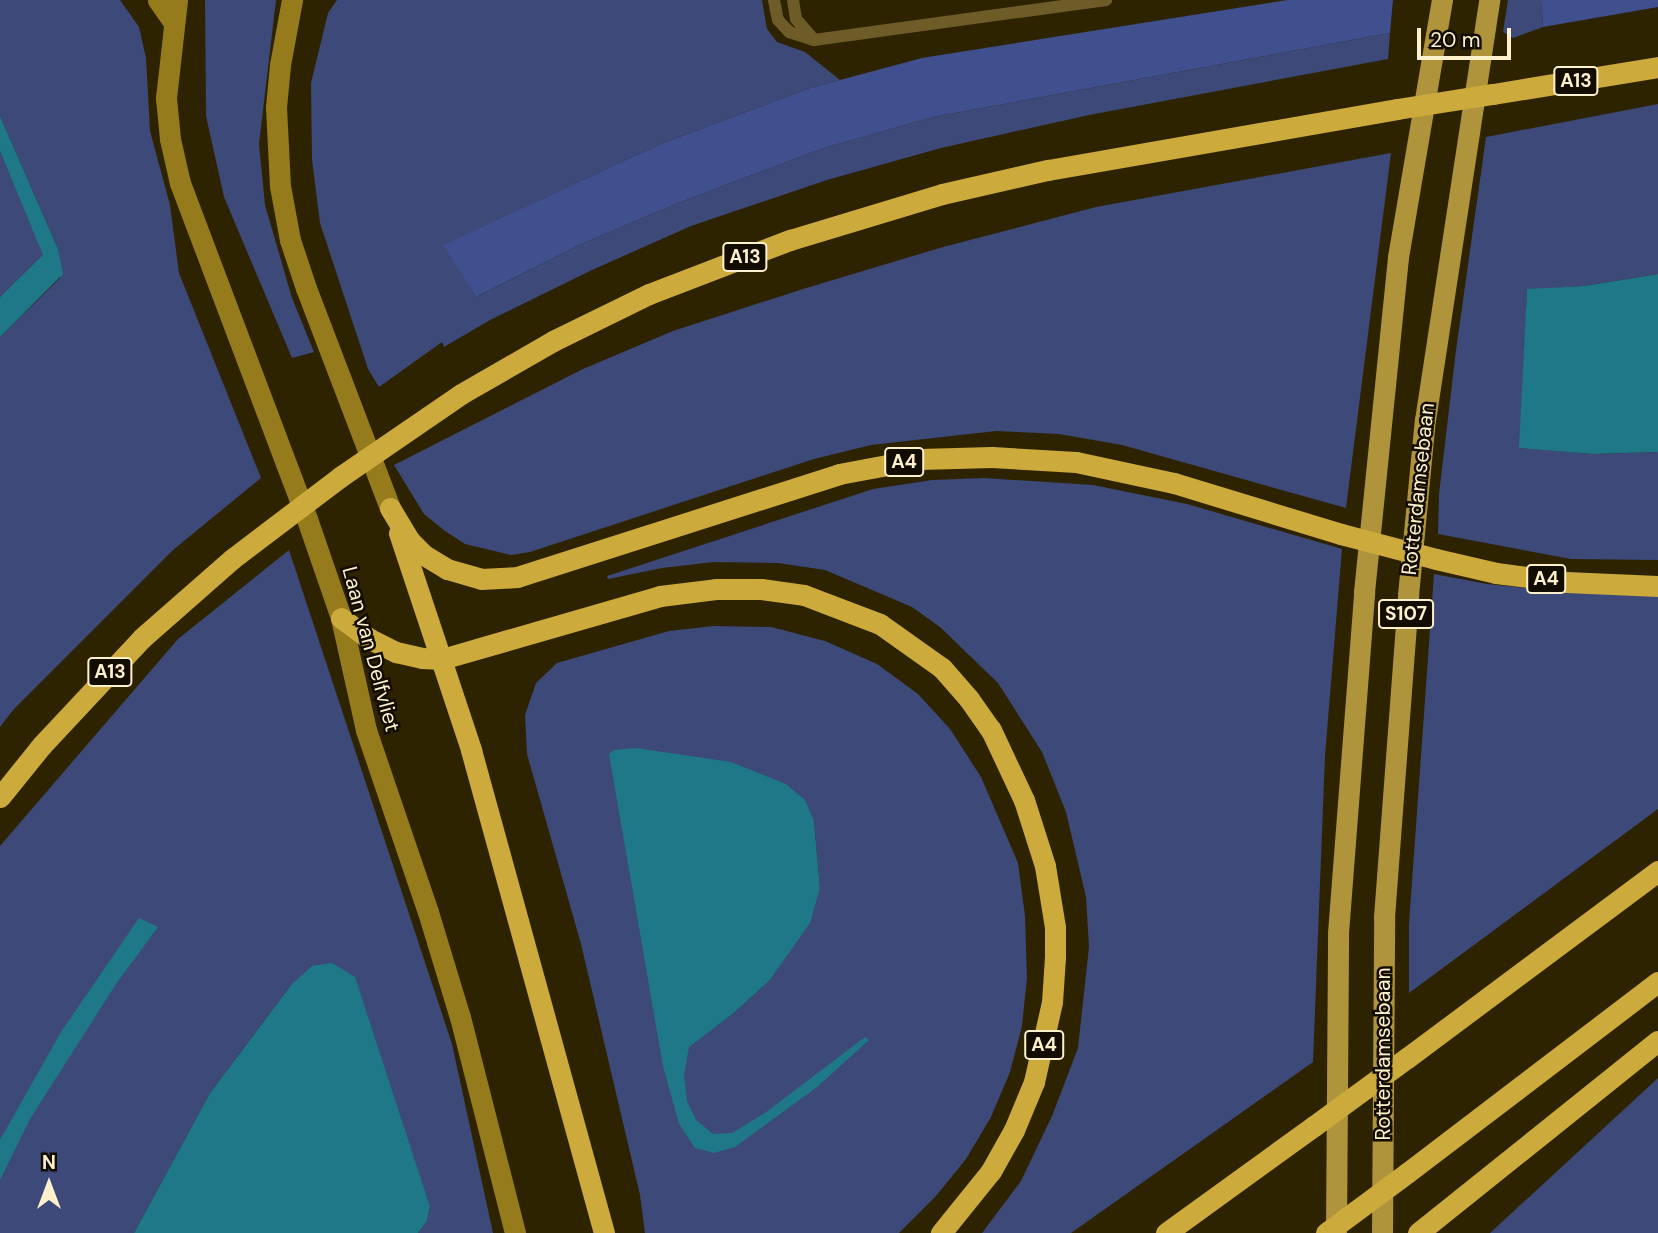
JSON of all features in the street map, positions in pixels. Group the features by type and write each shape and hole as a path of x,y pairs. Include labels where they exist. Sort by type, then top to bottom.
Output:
{"highway":[{"name":"A13","path":"0,797 42,745 142,638 232,559 340,477 461,394 552,341 649,294 802,236 942,194 1048,170 1658,67"},
{"name":"A4","path":"390,508 410,541 424,555 447,569 481,579 517,577 839,474 919,459 992,457 1076,462 1174,483 1341,534 1496,573 1566,582 1658,586"},
{"path":"390,508 442,659 502,855 604,1233"},
{"name":"A4","path":"442,659 660,596 716,589 761,589 804,596 880,624 942,668 969,699 1005,758 1035,831 1051,896 1055,957 1052,1002 1034,1082 1014,1130 991,1171 941,1233"},
{"path":"341,618 370,639 396,652 422,659 442,659"},
{"path":"1166,1233 1658,871"},
{"path":"1326,1233 1658,982"},
{"path":"1418,1233 1658,1041"}],"main road":[{"path":"158,0 174,23"},
{"name":"Laan van Delfvliet","path":"177,0 166,98 170,139 180,183 307,519 341,618 366,730 456,1004 515,1233"},
{"path":"292,0 280,65 276,107 280,186 288,226 306,288 390,508"},
{"name":"Rotterdamsebaan","path":"1336,1233 1338,933 1364,592 1398,257 1443,0"},
{"name":"Rotterdamsebaan","path":"1382,1233 1384,917 1408,595 1424,420 1489,0"}],"lane":[{"path":"775,0 778,20 789,32 814,40 1106,0"},
{"path":"793,0 796,19 814,40"}],"shaded area":[{"path":"0,0 120,0 139,27 146,58 150,131 170,205 179,273 261,478 173,550 14,709 0,727 0,337 60,278 58,249 0,116"},
{"path":"205,0 276,0 259,144 265,205 292,298 314,352 292,358 224,197 206,116"},
{"path":"337,0 762,0 767,29 777,42 805,52 840,80 810,88 658,145 444,245 476,297 579,245 678,203 824,148 933,117 1390,33 1388,59 1089,115 941,148 827,180 691,226 592,270 490,320 444,347 442,342 379,387 368,369 320,223 312,160 311,83 328,13"},
{"path":"1287,0 1393,0 1390,33 933,117 824,148 678,203 579,245 476,297 443,245 658,145 810,88 922,58"},
{"path":"1508,0 1541,0 1543,27 1513,38 1503,32"},
{"path":"1541,0 1658,0 1658,7 1543,27"},
{"path":"1658,104 1658,274 1584,286 1527,290 1520,448 1593,454 1658,452 1658,560 1571,559 1438,534 1439,494 1456,350 1486,137"},
{"path":"0,116 58,249 63,274 0,337 0,297 43,255 0,151"},
{"path":"0,151 44,255 0,297"},
{"path":"1391,153 1346,508 1122,445 1059,434 996,431 871,445 814,459 530,552 511,555 465,544 445,531 424,514 394,465 583,369 673,331 803,289 943,247 1096,207"},
{"path":"1658,274 1658,452 1593,454 1519,448 1527,289 1584,286"},
{"path":"983,478 1093,485 1187,504 1342,549 1325,756 1313,1062 1071,1233 982,1233 1021,1181 1052,1116 1078,1048 1089,947 1086,897 1066,812 1042,752 998,683 940,627 912,607 825,570 778,563 714,562 662,568 608,579 607,576 873,489 932,480"},
{"path":"289,550 452,1044 493,1233 418,1233 427,1221 430,1207 424,1194 291,985 210,1093 134,1233 0,1233 0,846 178,639"},
{"path":"1434,574 1487,584 1554,591 1658,594 1658,809 1409,993 1409,924"},
{"path":"714,626 771,627 825,641 877,664 918,694 950,729 981,777 1018,863 1025,916 1027,978 1022,1026 1010,1072 991,1117 966,1159 936,1196 899,1233 645,1233 640,1195 581,944 527,754 525,715 536,683 557,663 669,631","holes":["814,821 820,888 769,981 735,1012 663,1065"]},
{"path":"636,748 731,762 786,784 805,800 814,821 820,888 810,923 769,981 735,1012 689,1047 684,1075 687,1101 696,1120 713,1134 732,1133 765,1113 865,1037 869,1040 817,1087 735,1147 714,1153 695,1148 679,1124 663,1066 609,754 614,750"},
{"path":"139,918 158,927 116,984 30,1119 0,1180 0,1140 61,1032"},
{"path":"332,963 355,977 430,1207 427,1221 418,1233 134,1233 210,1093 291,985 312,966"},
{"path":"1658,1078 1658,1233 1490,1233"}]}
